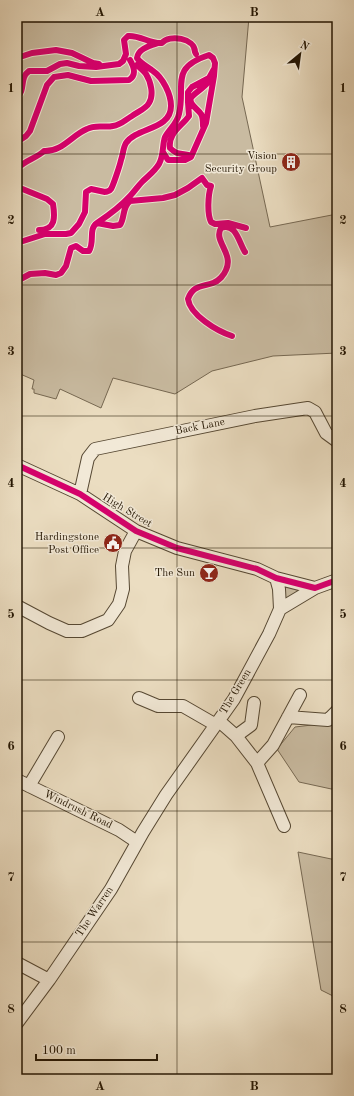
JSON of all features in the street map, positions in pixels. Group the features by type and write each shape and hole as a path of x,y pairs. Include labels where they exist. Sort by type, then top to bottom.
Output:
{"street":[{"name":"Back Lane","path":"80,494 88,458 95,449 255,416 308,408 315,412 326,433 337,441"},
{"name":"High Street","path":"17,465 80,494 136,531 177,548 257,569 276,578 315,588"},
{"path":"17,606 67,631 82,631 108,620 119,604 123,588 122,566 125,551 136,531"},
{"name":"The Green","path":"166,796 234,699 269,634 280,609 279,589 276,578"},
{"path":"280,609 315,588 337,580"},
{"path":"257,763 273,745 300,694"},
{"path":"139,698 158,706 183,706 217,723 236,736 257,763 284,826"},
{"path":"236,736 251,725 254,703"},
{"path":"288,717 328,720 337,711"},
{"path":"29,786 58,737"},
{"name":"Windrush Road","path":"17,780 119,830 137,842"},
{"name":"The Warren","path":"17,1024 49,980 111,888 137,842 166,796"},
{"path":"17,964 49,980"}],"shaded area":[{"path":"17,17 249,17 242,97 270,227 337,214 337,353 273,356 212,371 175,394 113,378 101,408 60,389 56,399 34,393 34,389 32,389 34,380 18,373 17,370"},
{"path":"281,583 310,589 284,604"},
{"path":"337,722 337,998 321,990 298,852 336,860 336,790 299,782 277,749 295,727"}],"cycle path":[{"path":"17,97 20,94 24,77 29,71 47,71 60,64 67,63 79,66 96,67 119,64 123,61 126,54 124,40 128,36 158,43 162,43 165,40 170,39 181,39 191,43 196,54"},
{"path":"17,243 45,234 71,233 79,224 85,212 86,192 91,189 105,192 111,189 126,143 131,138 166,120 170,114 171,106 170,96 166,87 157,74 137,58 139,52 158,43"},
{"path":"17,58 32,53 56,50 72,53 93,63 99,64"},
{"path":"97,223 123,203 157,167 161,161 165,137 177,121 179,114 181,104 181,86 184,72 188,66 209,55 213,58 215,63 206,123 191,157 185,160 168,160 163,152"},
{"path":"17,142 26,136 30,131 47,85 54,77 68,75 91,81 129,80 132,78 134,73 134,68 130,60"},
{"path":"17,169 44,151 50,151 62,146 87,129 118,125 146,107 151,100 152,92 146,74 137,65"},
{"path":"188,155 177,153 172,150 170,148 171,138 189,116 188,92 192,87 209,78 214,69"},
{"path":"203,126 202,115 190,100 192,96 208,82"},
{"path":"17,281 30,274 45,273 56,275 61,273 66,266 71,248 76,246 83,251 89,251 92,244 92,232 94,226 97,223 113,226 120,225 127,203 130,201 163,198 175,195 202,178 207,185 211,186 208,204 211,222 215,224 228,223 246,228"},
{"path":"17,184 20,188 47,199 53,204 53,222 49,228 39,230"},
{"path":"232,336 205,322 194,311 188,299 192,291 198,287 215,282 221,278 225,272 228,264 219,233 221,228 226,227 234,231 245,252"},
{"path":"17,465 80,494 136,531 177,548 257,569 276,578 315,588 337,580"}],"place":[{"name":"Vision Security Group","path":"291,162"},
{"name":"Hardingstone Post Office","path":"113,543"},
{"name":"The Sun","path":"209,573"}]}
